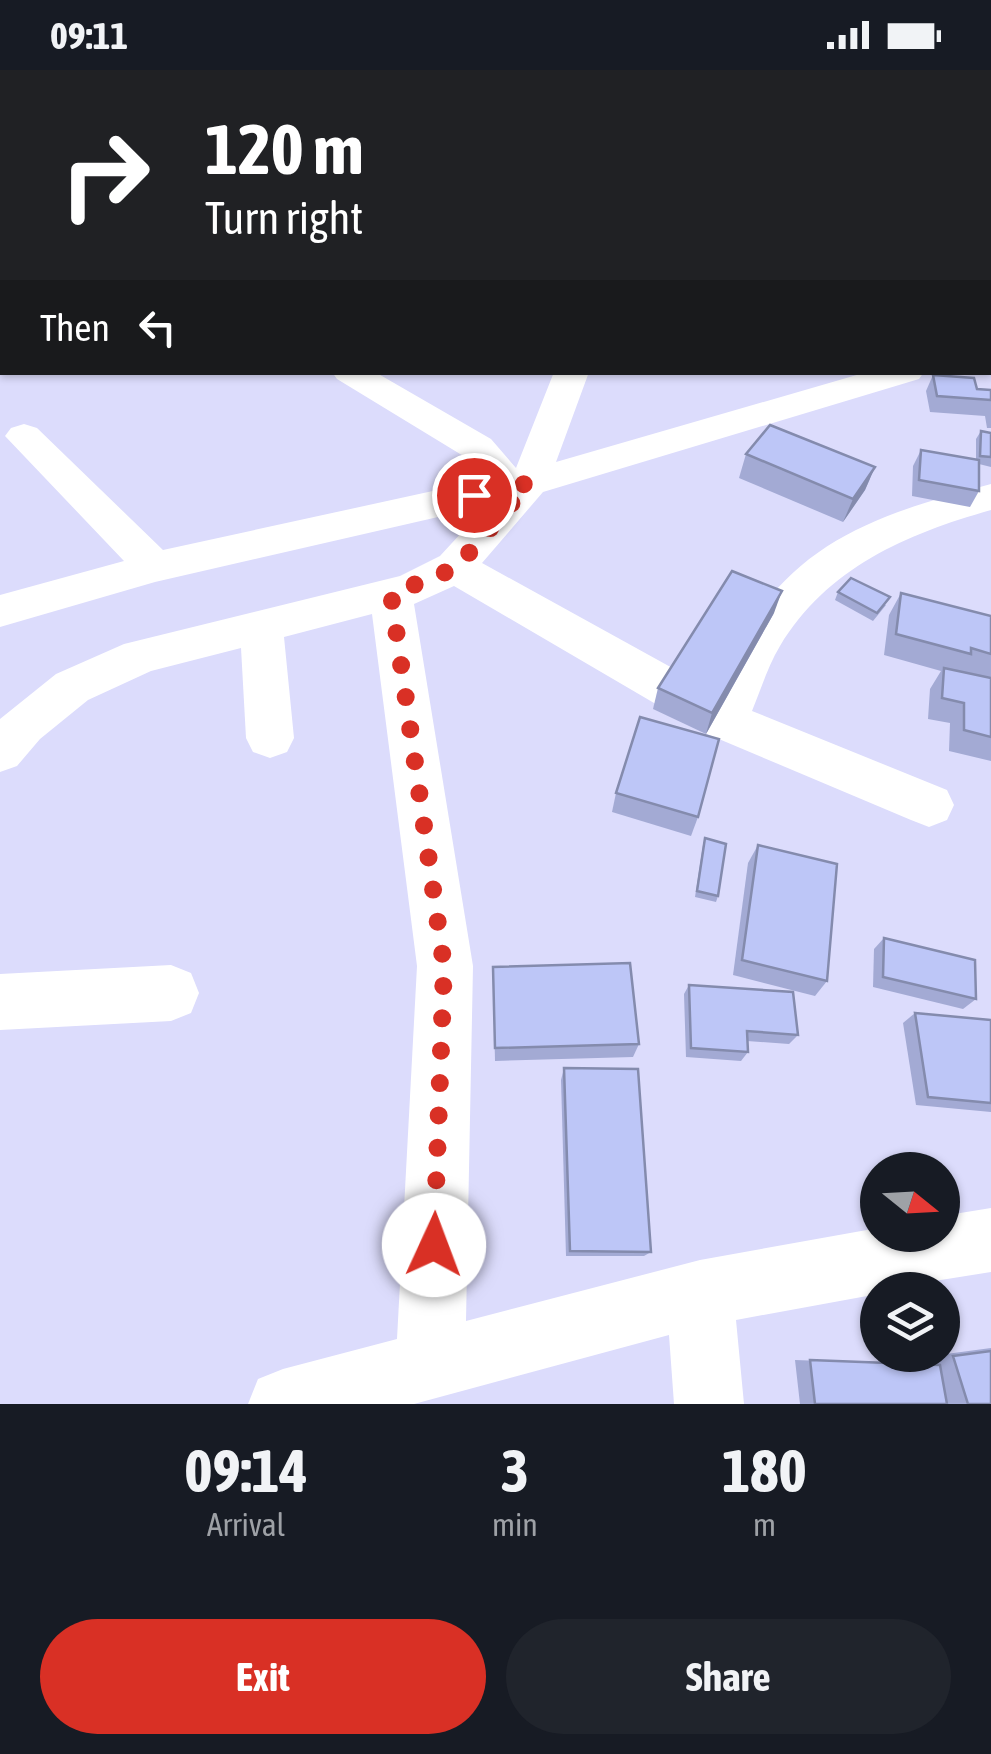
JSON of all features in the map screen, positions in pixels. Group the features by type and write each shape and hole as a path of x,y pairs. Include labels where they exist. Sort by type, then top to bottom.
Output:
{"street":[{"path":"354,375 478,448 519,485"},
{"path":"0,752 23,725 72,687 140,656 391,594 456,568 519,485 571,375"},
{"path":"0,611 155,568 519,485 784,391 888,375"},
{"path":"24,436 155,568"},
{"path":"724,720 765,633 804,582 841,552 914,518 991,497"},
{"path":"456,568 724,720 928,806"},
{"path":"391,594 444,966 430,1365"},
{"path":"261,626 270,738"},
{"path":"0,1002 171,993"},
{"path":"283,1404 700,1293 991,1240"},
{"path":"700,1293 708,1404"}],"shaded area":[{"path":"0,375 991,375 991,1404 0,1404"}],"building":[{"path":"933,375 974,378 977,389 991,390 991,400 937,396"},
{"path":"770,425 875,467 853,499 746,454"},
{"path":"981,431 991,433 991,457 980,456"},
{"path":"921,450 979,460 979,491 919,480"},
{"path":"732,571 782,591 712,713 658,688"},
{"path":"851,578 890,597 877,613 838,592"},
{"path":"901,593 991,616 991,654 971,648 971,654 896,634"},
{"path":"944,668 991,678 991,737 964,730 964,703 942,698"},
{"path":"640,717 719,739 698,817 616,793"},
{"path":"705,838 726,844 718,896 697,891"},
{"path":"758,845 837,864 827,981 742,960"},
{"path":"884,938 975,960 976,999 883,977"},
{"path":"630,963 639,1044 495,1048 493,967"},
{"path":"689,985 793,992 798,1035 747,1031 748,1052 691,1048"},
{"path":"915,1013 991,1020 991,1103 928,1097"},
{"path":"564,1068 638,1069 651,1252 570,1251"},
{"path":"991,1351 991,1404 968,1404 958,1372 960,1355"},
{"path":"810,1360 860,1362 860,1372 941,1372 947,1404 815,1404"}],"route":[{"path":"434,1245 444,966 432,859 391,594 456,568 529,483 474,495"}]}
